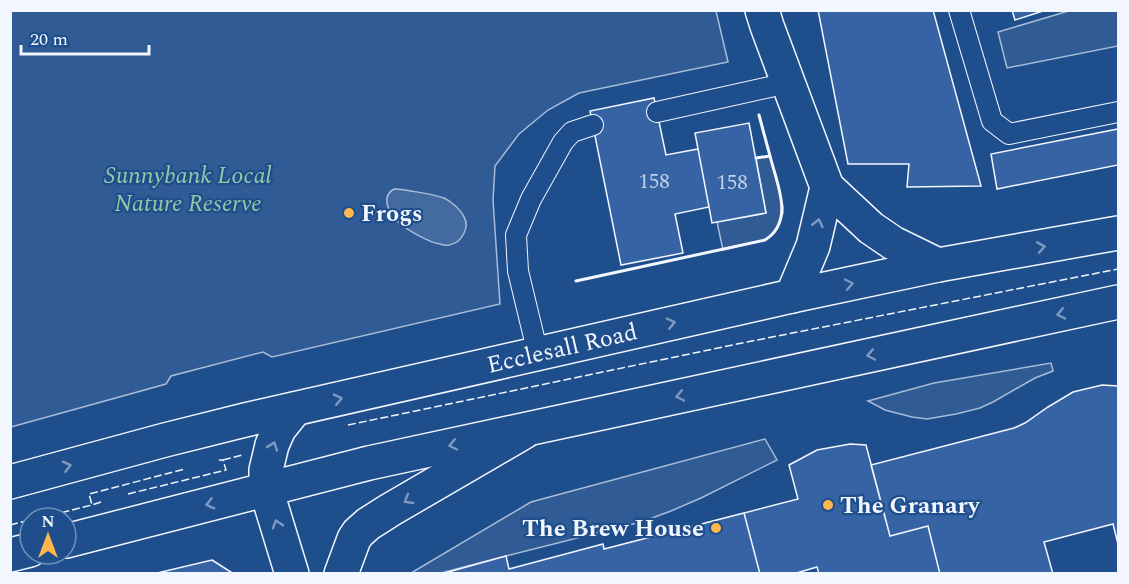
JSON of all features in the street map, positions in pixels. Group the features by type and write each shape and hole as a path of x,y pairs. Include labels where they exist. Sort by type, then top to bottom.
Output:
{"main road":[{"path":"762,10 827,187 872,228 893,243 938,265"},
{"path":"792,296 813,246 827,187"},
{"name":"Ecclesall Road","path":"10,482 174,437 792,296 938,265 1119,233"},
{"path":"78,538 369,463 1119,302"},
{"path":"292,573 266,489 266,470 272,445 279,429 295,409"},
{"path":"341,573 354,539 368,524 531,429"}],"lane":[{"path":"959,10 992,121 1009,134 1119,112"},
{"path":"657,112 788,83"},
{"path":"538,354 518,271 516,235 531,199 563,142 572,132 592,125"}],"shaded area":[{"path":"1072,10 1118,11 1118,46 1007,68 998,32"},
{"name":"Sunnybank Local Nature Reserve","path":"11,11 716,11 728,62 579,93 548,110 519,134 495,166 493,200 500,304 272,357 263,352 171,376 166,384 11,427"},
{"path":"770,156 783,206 778,227 765,240 723,250 717,222 766,213 756,158"},
{"path":"394,189 434,195 450,201 466,221 464,234 454,244 444,245 424,238 404,227 388,208 388,196"},
{"path":"1051,363 1053,371 1035,378 980,408 956,414 927,419 912,417 885,410 868,401 934,383"},
{"path":"765,439 777,460 671,511 641,522 441,573 411,573 531,502"}],"building":[{"path":"818,10 933,10 981,186 907,187 909,164 848,164"},
{"path":"1012,10 1046,10 1015,20"},
{"path":"654,98 666,155 698,149 709,207 675,214 683,253 621,265 590,111"},
{"path":"749,123 766,213 712,223 695,133"},
{"path":"1118,129 1118,165 997,189 991,154"},
{"path":"1102,385 1118,386 1118,544 1113,524 1044,542 1053,574 940,574 928,526 890,536 871,465 1014,428 1073,392"},
{"name":"The Granary","path":"850,444 866,445 890,536 928,526 940,574 819,574 817,567 793,574 760,574 744,513 798,499 789,465 817,450"},
{"name":"The Brew House","path":"744,513 760,574 441,574 506,556 509,569 603,544 604,549"},
{"path":"212,560 234,574 153,574"}],"fence":[{"path":"348,425 747,342 1118,269"},
{"path":"223,460 242,455"},
{"path":"128,494 226,470 223,460 219,460"},
{"path":"101,502 92,505 89,494 185,469"},
{"path":"78,508 92,505"},
{"path":"10,525 18,523"}],"wall":[{"path":"756,158 770,156 759,115"},
{"path":"576,281 765,240 774,232 782,212 770,156"}],"place":[{"name":"Frogs","path":"349,213"},
{"name":"The Granary","path":"828,505"},
{"name":"The Brew House","path":"716,528"}]}
